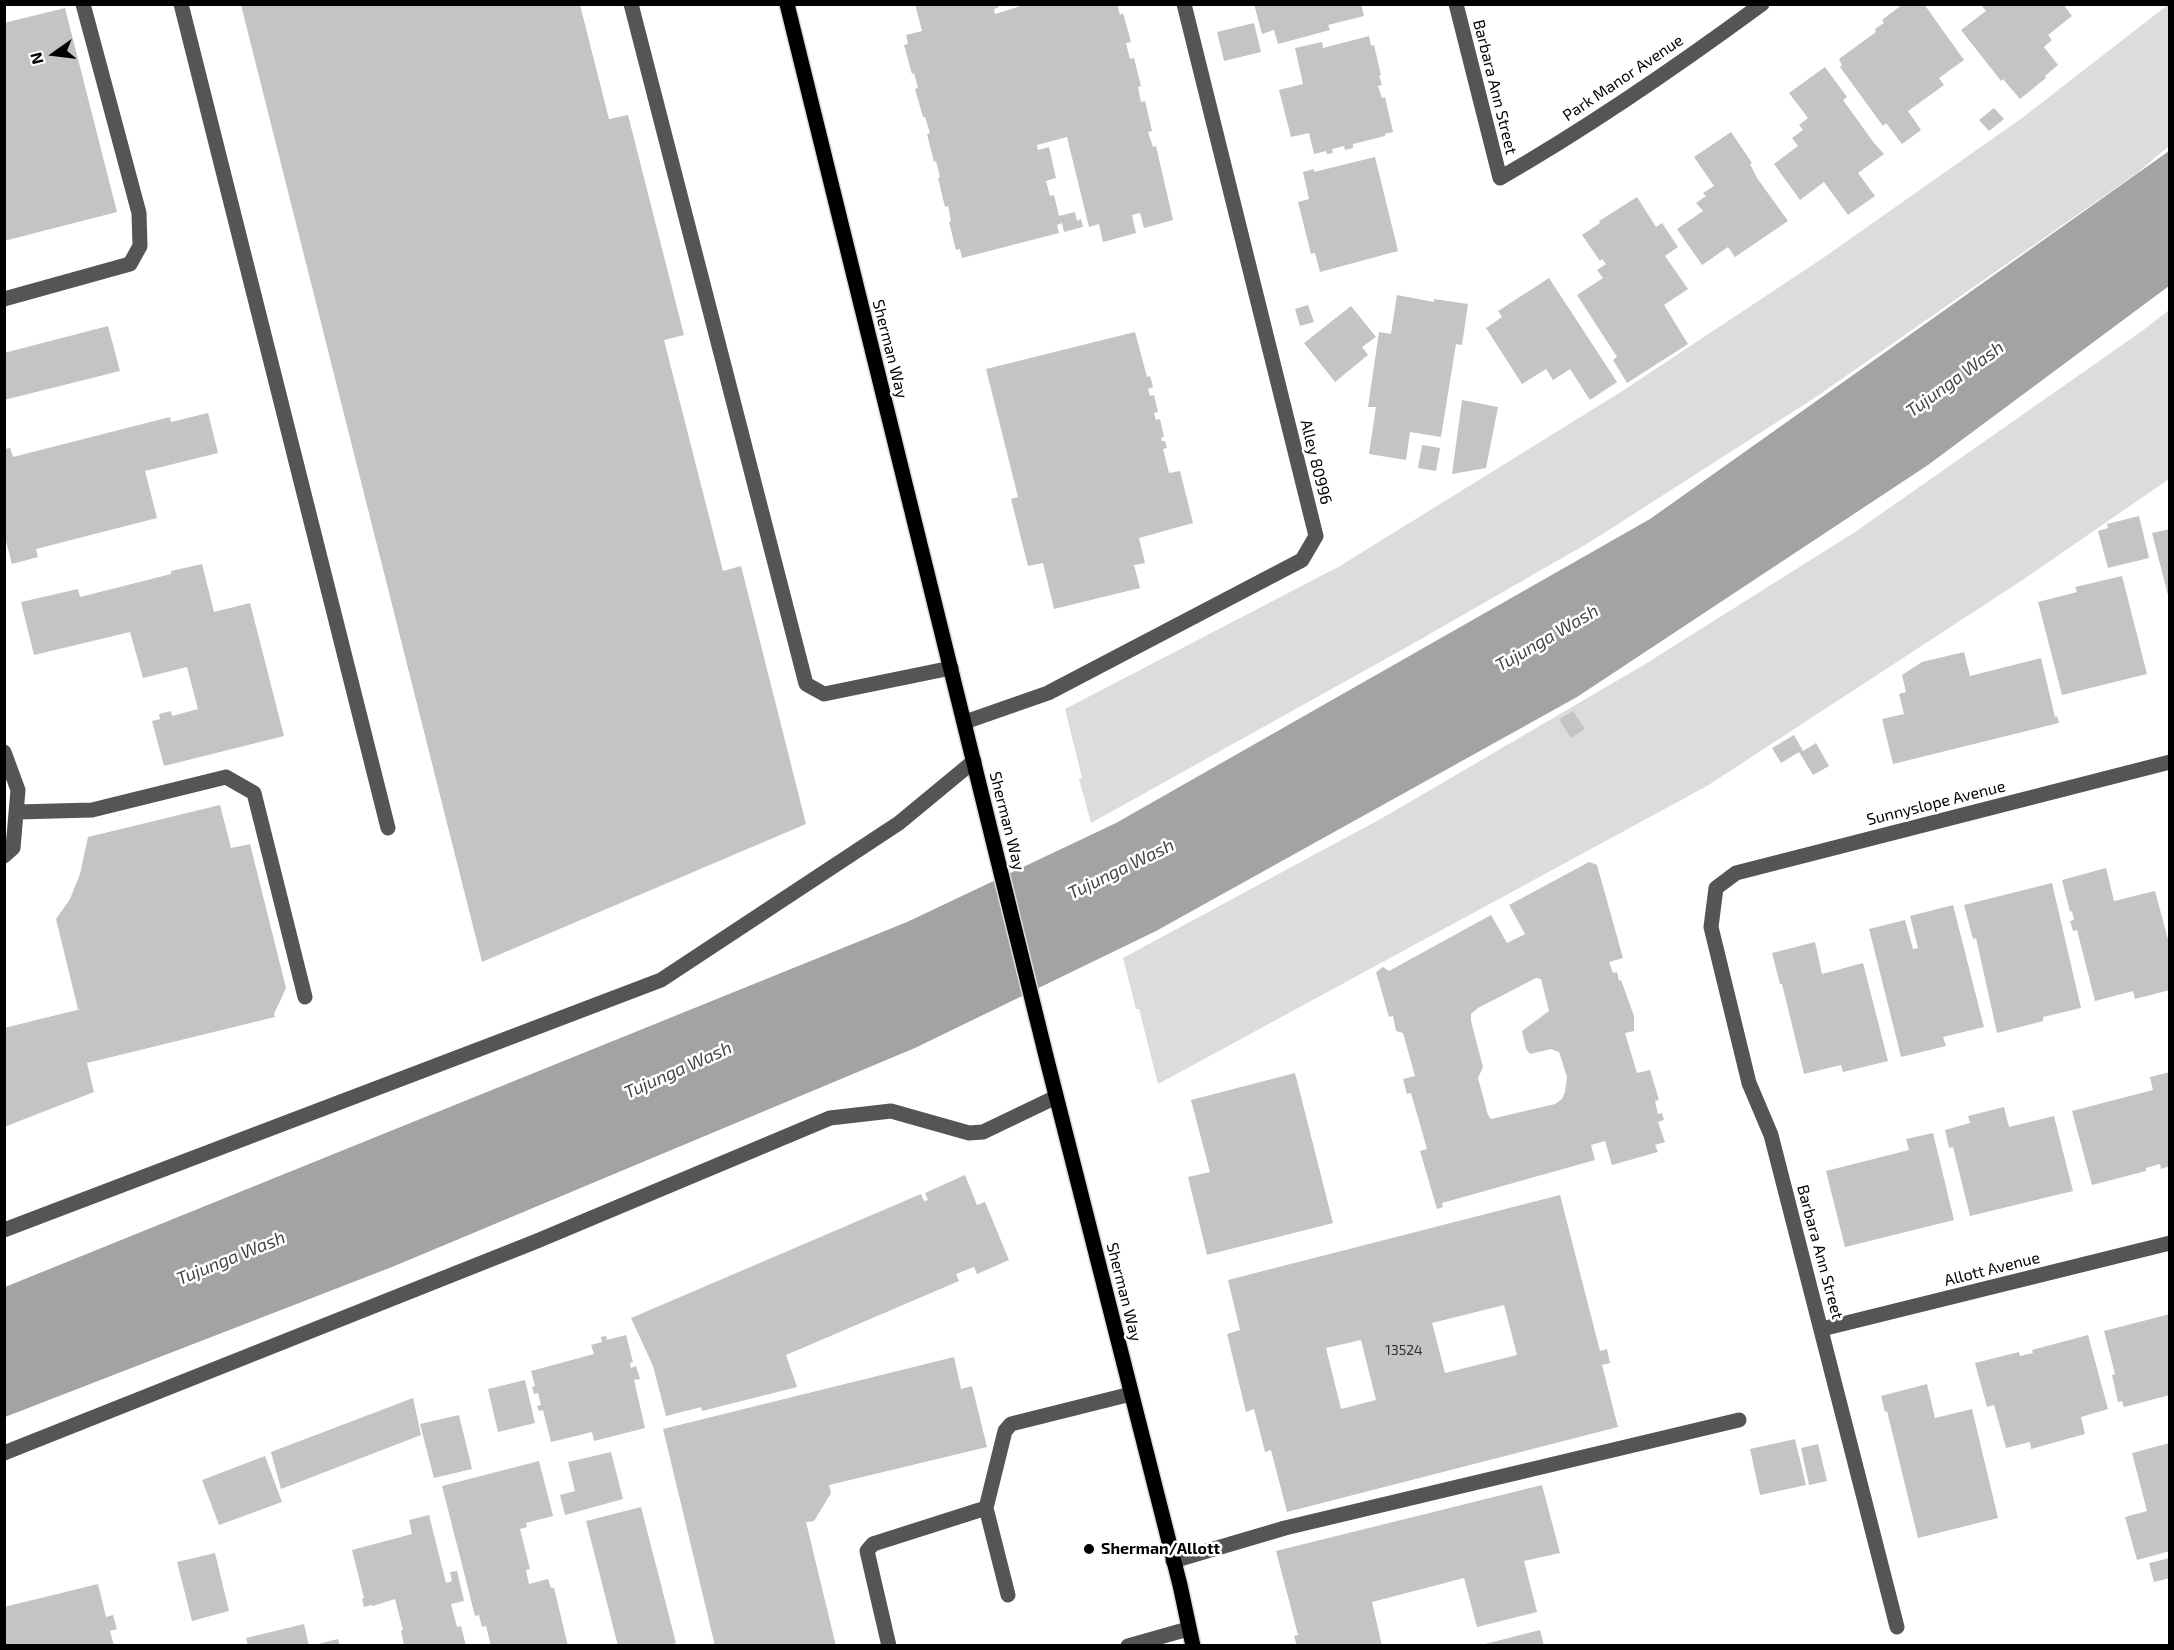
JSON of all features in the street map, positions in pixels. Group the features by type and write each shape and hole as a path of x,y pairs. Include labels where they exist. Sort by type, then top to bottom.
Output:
{"main road":[{"name":"Sherman Way","path":"787,4 1173,1561 1192,1646"}],"street":[{"path":"4,299 130,264 140,246 139,213 83,4"},
{"path":"181,4 388,828"},
{"path":"631,4 806,684 824,694 951,668"},
{"name":"Alley 80996","path":"964,722 1048,693 1302,560 1316,536 1184,4"},
{"name":"Barbara Ann Street","path":"1456,4 1500,178"},
{"name":"Park Manor Avenue","path":"1500,178 1541,155 1762,4"},
{"path":"4,752 18,790 17,812 9,852"},
{"path":"4,1230 661,980 899,822 974,761"},
{"name":"Sunnyslope Avenue","path":"1716,888 1736,873 2169,762"},
{"path":"17,812 92,810 226,777 254,793 305,997"},
{"name":"Barbara Ann Street","path":"1716,888 1711,927 1749,1083 1771,1135 1897,1627"},
{"path":"4,1453 537,1241 830,1118 891,1111 969,1133 983,1132 1056,1096"},
{"name":"Allott Avenue","path":"1822,1329 2169,1243"},
{"path":"1008,1595 986,1508 1005,1431 1011,1424 1131,1394"},
{"path":"1173,1561 1285,1528 1739,1420"},
{"path":"889,1646 867,1551 873,1544 986,1508"},
{"path":"1128,1646 1188,1629"}],"shaded area":[{"path":"2169,4 2169,146 2137,173 1813,399 1590,542 1091,823 1079,779 1082,778 1065,709 1340,566 1624,390 1823,258 2022,118"},
{"path":"2169,310 2169,479 2024,579 1707,786 1158,1084 1123,958 1384,817 1642,666 1855,532"}],"water":[{"name":"Tujunga Wash","path":"2169,151 2169,286 1928,465 1577,697 1156,931 915,1048 392,1267 5,1417 5,1287 907,922 1116,823 1650,519"}],"building":[{"path":"915,4 998,4 999,7 994,9 995,14 1027,4 1117,4 1120,15 1123,13 1131,42 1126,43 1130,59 1134,58 1141,86 1138,87 1141,102 1145,101 1152,131 1148,132 1153,147 1156,146 1173,220 1144,228 1140,213 1132,215 1136,233 1103,242 1099,224 1089,227 1067,137 1037,145 1038,150 1049,147 1056,178 1046,181 1050,196 1054,195 1059,216 1075,212 1077,221 1081,219 1083,227 1064,232 1062,223 1057,225 1059,233 962,258 960,249 956,250 949,222 951,221 948,206 945,207 938,178 940,177 927,134 930,133 925,117 923,117 915,89 918,88 904,45 908,44 906,35 922,31"},
{"path":"1254,4 1361,4 1364,16 1328,25 1330,30 1278,44 1274,30 1262,34"},
{"path":"1903,4 1924,4 1964,60 1939,78 1944,85 1908,111 1921,130 1902,144 1886,123 1883,126 1840,67 1842,65 1839,59 1876,32 1875,29 1884,23 1882,20"},
{"path":"1980,4 2063,4 2072,16 2048,35 2052,40 2044,47 2058,65 2020,99 2003,79 2001,81 1961,30 1986,11"},
{"path":"241,5 580,5 609,119 628,115 684,335 664,340 723,571 741,566 806,824 482,962"},
{"path":"65,8 117,212 4,241 4,23"},
{"path":"1254,23 1261,52 1224,61 1217,32"},
{"path":"1369,36 1371,46 1374,45 1381,75 1379,75 1382,85 1378,86 1382,98 1385,97 1393,132 1353,144 1353,148 1345,150 1344,146 1332,149 1333,153 1327,154 1326,151 1314,154 1309,133 1291,137 1279,90 1303,84 1295,48 1322,42 1323,48"},
{"path":"1825,67 1847,97 1843,100 1884,154 1858,173 1875,196 1848,215 1824,182 1800,200 1774,164 1798,146 1792,138 1803,130 1799,125 1808,118 1789,93"},
{"path":"1994,108 2004,119 1989,131 1979,120"},
{"path":"1731,132 1752,163 1750,164 1757,178 1788,221 1735,257 1728,247 1702,265 1677,229 1703,211 1696,203 1706,196 1703,193 1714,186 1694,157"},
{"path":"1375,157 1398,251 1320,272 1315,253 1311,254 1298,202 1309,199 1303,172 1314,169 1314,172"},
{"path":"1637,197 1656,227 1662,223 1678,247 1665,256 1688,289 1664,305 1688,344 1627,383 1613,360 1617,357 1577,295 1603,278 1597,270 1606,264 1602,259 1600,261 1582,235 1600,223 1599,221"},
{"path":"1549,278 1617,382 1590,400 1570,369 1553,380 1546,369 1522,384 1486,328 1502,317 1498,311"},
{"path":"1397,295 1434,302 1434,299 1468,304 1462,345 1456,344 1441,437 1410,432 1406,460 1369,454 1376,407 1368,407 1379,332 1391,334"},
{"path":"1308,305 1314,322 1300,326 1295,309"},
{"path":"1351,306 1376,337 1362,347 1368,355 1335,382 1304,343"},
{"path":"108,326 120,371 4,400 4,353"},
{"path":"1135,332 1147,377 1150,376 1153,387 1148,389 1150,396 1154,395 1158,412 1154,413 1156,420 1160,419 1164,437 1161,438 1165,441 1167,448 1163,449 1169,473 1180,471 1193,523 1139,538 1145,563 1134,565 1140,588 1054,609 1043,563 1028,566 1011,499 1018,497 986,369"},
{"path":"1462,400 1498,407 1486,468 1452,474"},
{"path":"208,413 218,453 145,471 157,518 36,549 38,557 12,564 4,534 4,449 10,448 13,457 170,417 171,422"},
{"path":"1422,445 1440,448 1436,471 1418,468"},
{"path":"2139,516 2149,558 2108,568 2098,531 2108,528 2107,524"},
{"path":"2170,529 2170,599 2169,599 2152,533"},
{"path":"202,564 214,612 250,603 284,736 164,766 152,721 160,719 159,714 171,711 172,716 198,709 187,667 143,678 130,632 34,655 21,602 78,589 80,597"},
{"path":"2122,576 2147,674 2062,695 2038,602 2077,592 2075,587"},
{"path":"1964,652 1970,676 2041,658 2055,717 2057,716 2059,723 1893,764 1882,719 1904,714 1899,694 1906,692 1902,675 1922,662"},
{"path":"1573,711 1585,729 1571,738 1559,719"},
{"path":"1794,735 1803,751 1816,743 1829,766 1813,775 1799,752 1781,763 1772,748"},
{"path":"220,805 231,848 250,844 286,988 274,1014 275,1017 87,1063 94,1092 4,1127 4,1028 81,1009 78,1009 56,919 70,899 80,874 88,837"},
{"path":"1589,862 1597,865 1623,958 1609,962 1613,973 1617,972 1619,981 1621,980 1634,1016 1634,1031 1625,1033 1637,1073 1650,1070 1659,1100 1655,1101 1658,1114 1662,1113 1664,1120 1658,1122 1665,1142 1655,1145 1658,1152 1612,1165 1605,1141 1591,1145 1595,1160 1442,1203 1443,1207 1437,1209 1420,1151 1427,1149 1411,1093 1407,1094 1403,1079 1415,1076 1403,1033 1396,1031 1393,1016 1389,1017 1376,972 1383,967 1389,971 1491,915 1507,943 1525,934 1509,905","holes":["1536,978 1541,979 1549,1011 1522,1031 1526,1049 1530,1054 1551,1049 1559,1052 1567,1077 1565,1092 1562,1099 1555,1104 1491,1119 1478,1078 1483,1067 1471,1014 1478,1008"]},
{"path":"2106,868 2114,901 2155,891 2170,947 2170,990 2135,999 2133,991 2095,1001 2077,930 2073,931 2070,921 2074,920 2062,880"},
{"path":"2052,883 2081,1008 2043,1017 2043,1021 1997,1033 1976,938 1973,939 1964,905"},
{"path":"1953,905 1984,1027 1943,1037 1946,1046 1901,1057 1869,929 1905,920 1913,949 1918,948 1910,916"},
{"path":"1815,942 1822,974 1863,963 1888,1061 1843,1072 1841,1065 1804,1074 1772,953"},
{"path":"2170,1072 2170,1166 2161,1169 2160,1164 2146,1168 2146,1171 2092,1185 2072,1111 2153,1090 2150,1077"},
{"path":"1295,1073 1333,1223 1207,1255 1188,1177 1210,1172 1191,1100"},
{"path":"2004,1107 2009,1127 2054,1116 2073,1191 1970,1216 1953,1147 1949,1148 1945,1130 1970,1123 1968,1116"},
{"path":"1933,1133 1954,1220 1845,1247 1826,1171 1909,1150 1906,1139"},
{"path":"965,1175 977,1205 985,1202 1009,1260 977,1274 974,1267 956,1274 959,1281 786,1355 797,1387 702,1411 701,1407 666,1416 653,1366 631,1318 921,1194 924,1201 928,1200 925,1193"},
{"path":"1560,1195 1600,1351 1607,1349 1610,1363 1602,1365 1618,1427 1287,1512 1271,1450 1265,1452 1254,1409 1246,1412 1227,1334 1240,1330 1228,1280","holes":["1504,1305 1517,1355 1445,1373 1432,1323","1361,1340 1376,1400 1341,1409 1326,1348"]},
{"path":"2170,1314 2170,1395 2124,1407 2122,1401 2118,1402 2112,1375 2115,1374 2104,1331"},
{"path":"626,1335 633,1362 630,1363 631,1368 636,1366 640,1379 634,1380 645,1428 594,1441 592,1432 551,1442 543,1410 539,1411 537,1406 541,1405 538,1393 534,1394 532,1387 535,1386 531,1371 594,1354 591,1345 602,1342 601,1337 606,1336 607,1340"},
{"path":"2088,1335 2108,1409 2081,1417 2085,1434 2031,1449 2030,1442 2006,1448 1994,1405 1987,1407 1975,1363 2019,1352 2020,1356 2033,1353 2032,1350"},
{"path":"954,1357 961,1389 972,1386 987,1447 829,1485 831,1493 814,1521 806,1522 836,1646 715,1646 663,1429"},
{"path":"525,1380 535,1423 498,1432 488,1389"},
{"path":"1927,1384 1935,1418 1972,1409 1998,1518 1918,1538 1887,1411 1885,1412 1881,1396"},
{"path":"413,1398 421,1435 281,1489 271,1452"},
{"path":"459,1415 472,1469 434,1478 420,1424"},
{"path":"1795,1439 1806,1485 1760,1495 1750,1449"},
{"path":"2170,1443 2170,1551 2137,1560 2125,1517 2147,1511 2132,1453"},
{"path":"1818,1444 1827,1481 1809,1485 1801,1448"},
{"path":"611,1452 623,1499 565,1515 560,1495 575,1491 568,1462"},
{"path":"265,1456 282,1502 219,1525 202,1480"},
{"path":"539,1461 553,1516 526,1523 527,1527 520,1529 530,1569 526,1570 529,1584 548,1579 551,1588 554,1588 568,1646 491,1646 486,1626 482,1627 479,1615 475,1616 442,1486"},
{"path":"1542,1485 1560,1553 1524,1561 1537,1612 1477,1627 1464,1578 1372,1602 1382,1646 1297,1646 1294,1636 1298,1635 1276,1551"},
{"path":"641,1507 676,1643 666,1646 618,1646 586,1521"},
{"path":"429,1515 446,1583 452,1581 450,1572 457,1571 464,1601 451,1604 457,1627 461,1626 466,1646 404,1645 401,1631 403,1630 395,1599 364,1607 362,1599 364,1598 352,1550 412,1534 409,1520"},
{"path":"215,1553 229,1611 192,1621 177,1562"},
{"path":"2170,1558 2170,1578 2154,1582 2149,1563"},
{"path":"98,1584 106,1617 113,1615 117,1629 110,1631 114,1646 4,1646 4,1607"},
{"path":"304,1624 309,1646 248,1646 246,1638"},
{"path":"1540,1630 1544,1646 1481,1646 1481,1645"},
{"path":"338,1639 340,1646 314,1646 314,1645"}],"place":[{"name":"Sherman/Allott","path":"1089,1549"}]}
